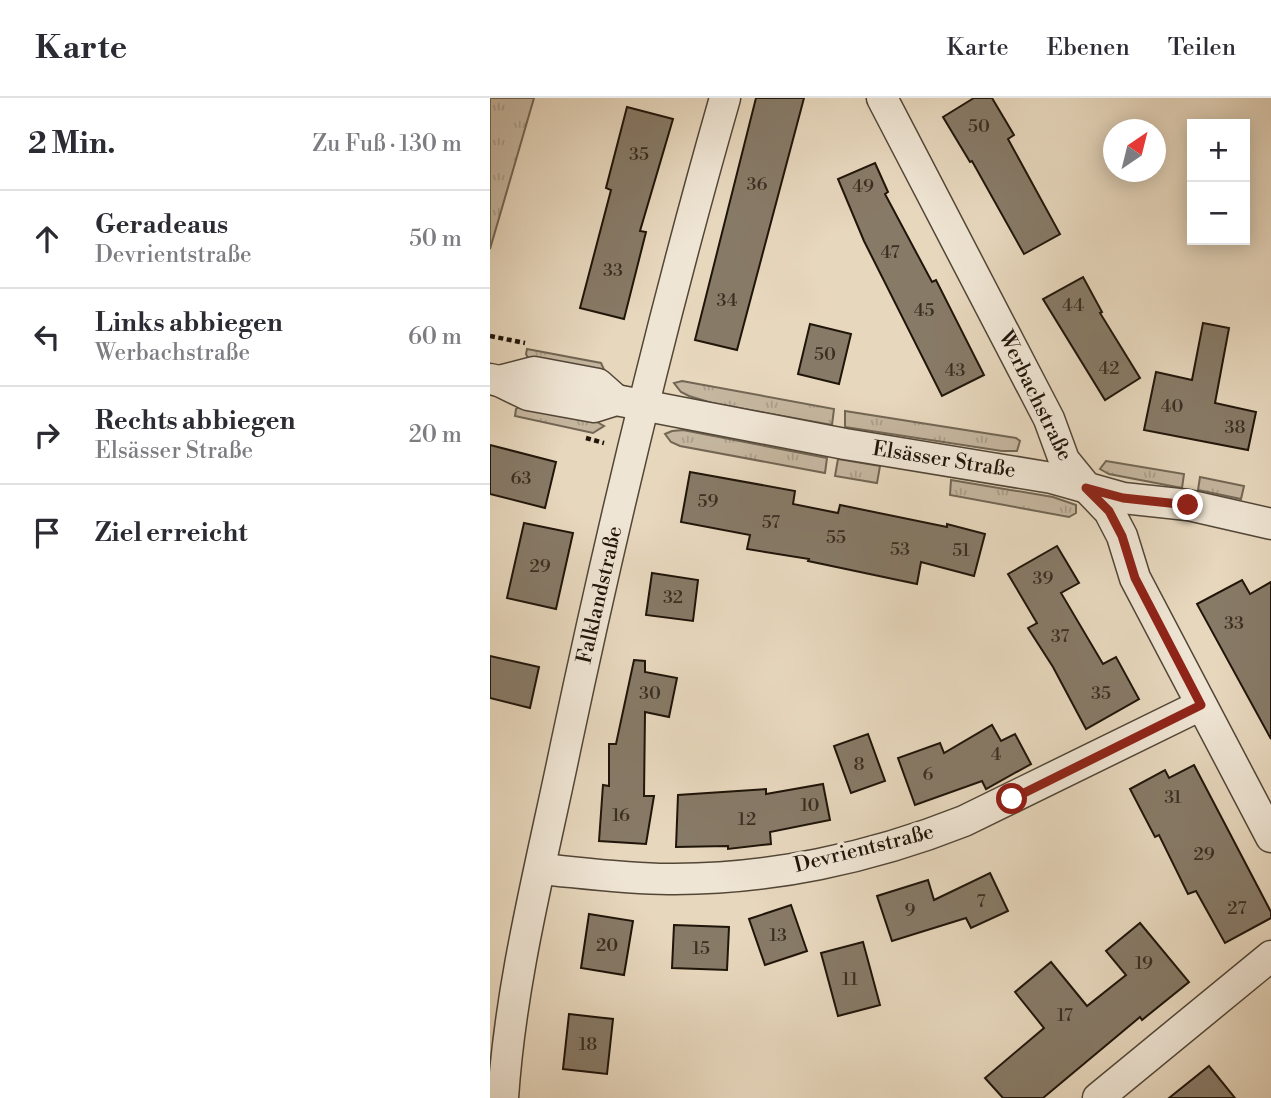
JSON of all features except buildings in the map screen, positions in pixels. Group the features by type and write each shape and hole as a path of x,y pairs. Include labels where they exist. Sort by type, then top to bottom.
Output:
{"street":[{"name":"Falklandstraße","path":"503,1098 520,957 598,598 725,98"},
{"name":"Werbachstraße","path":"882,98 1049,419 1064,460 1109,511 1122,536 1135,578 1271,837"},
{"name":"Elsässer Straße","path":"495,380 534,372 598,384 616,400 845,444 1052,478 1123,498 1188,505 1271,524"},
{"name":"Devrientstraße","path":"541,869 633,878 701,878 760,873 850,857 919,838 964,821 1201,705"},
{"path":"1098,1098 1271,956"}],"green space":[{"path":"490,98 534,98 490,249"},
{"path":"527,349 601,363 607,376 531,364 526,354"},
{"path":"682,381 834,409 832,425 712,403 681,392 674,383"},
{"path":"524,403 586,416 604,426 593,433 515,416 516,409"},
{"path":"845,411 1016,438 1020,441 1017,451 1002,451 845,427"},
{"path":"683,430 827,458 825,473 680,446 671,442 665,434"},
{"path":"838,459 880,466 877,483 835,476"},
{"path":"1106,461 1184,474 1182,488 1109,474 1100,469"},
{"path":"1200,477 1244,486 1241,499 1198,490"},
{"path":"951,480 1053,497 1076,505 1076,513 1069,517 950,495"}],"route":[{"path":"1012,799 1201,705 1135,578 1122,536 1109,511 1086,488 1123,498 1188,505"}]}
